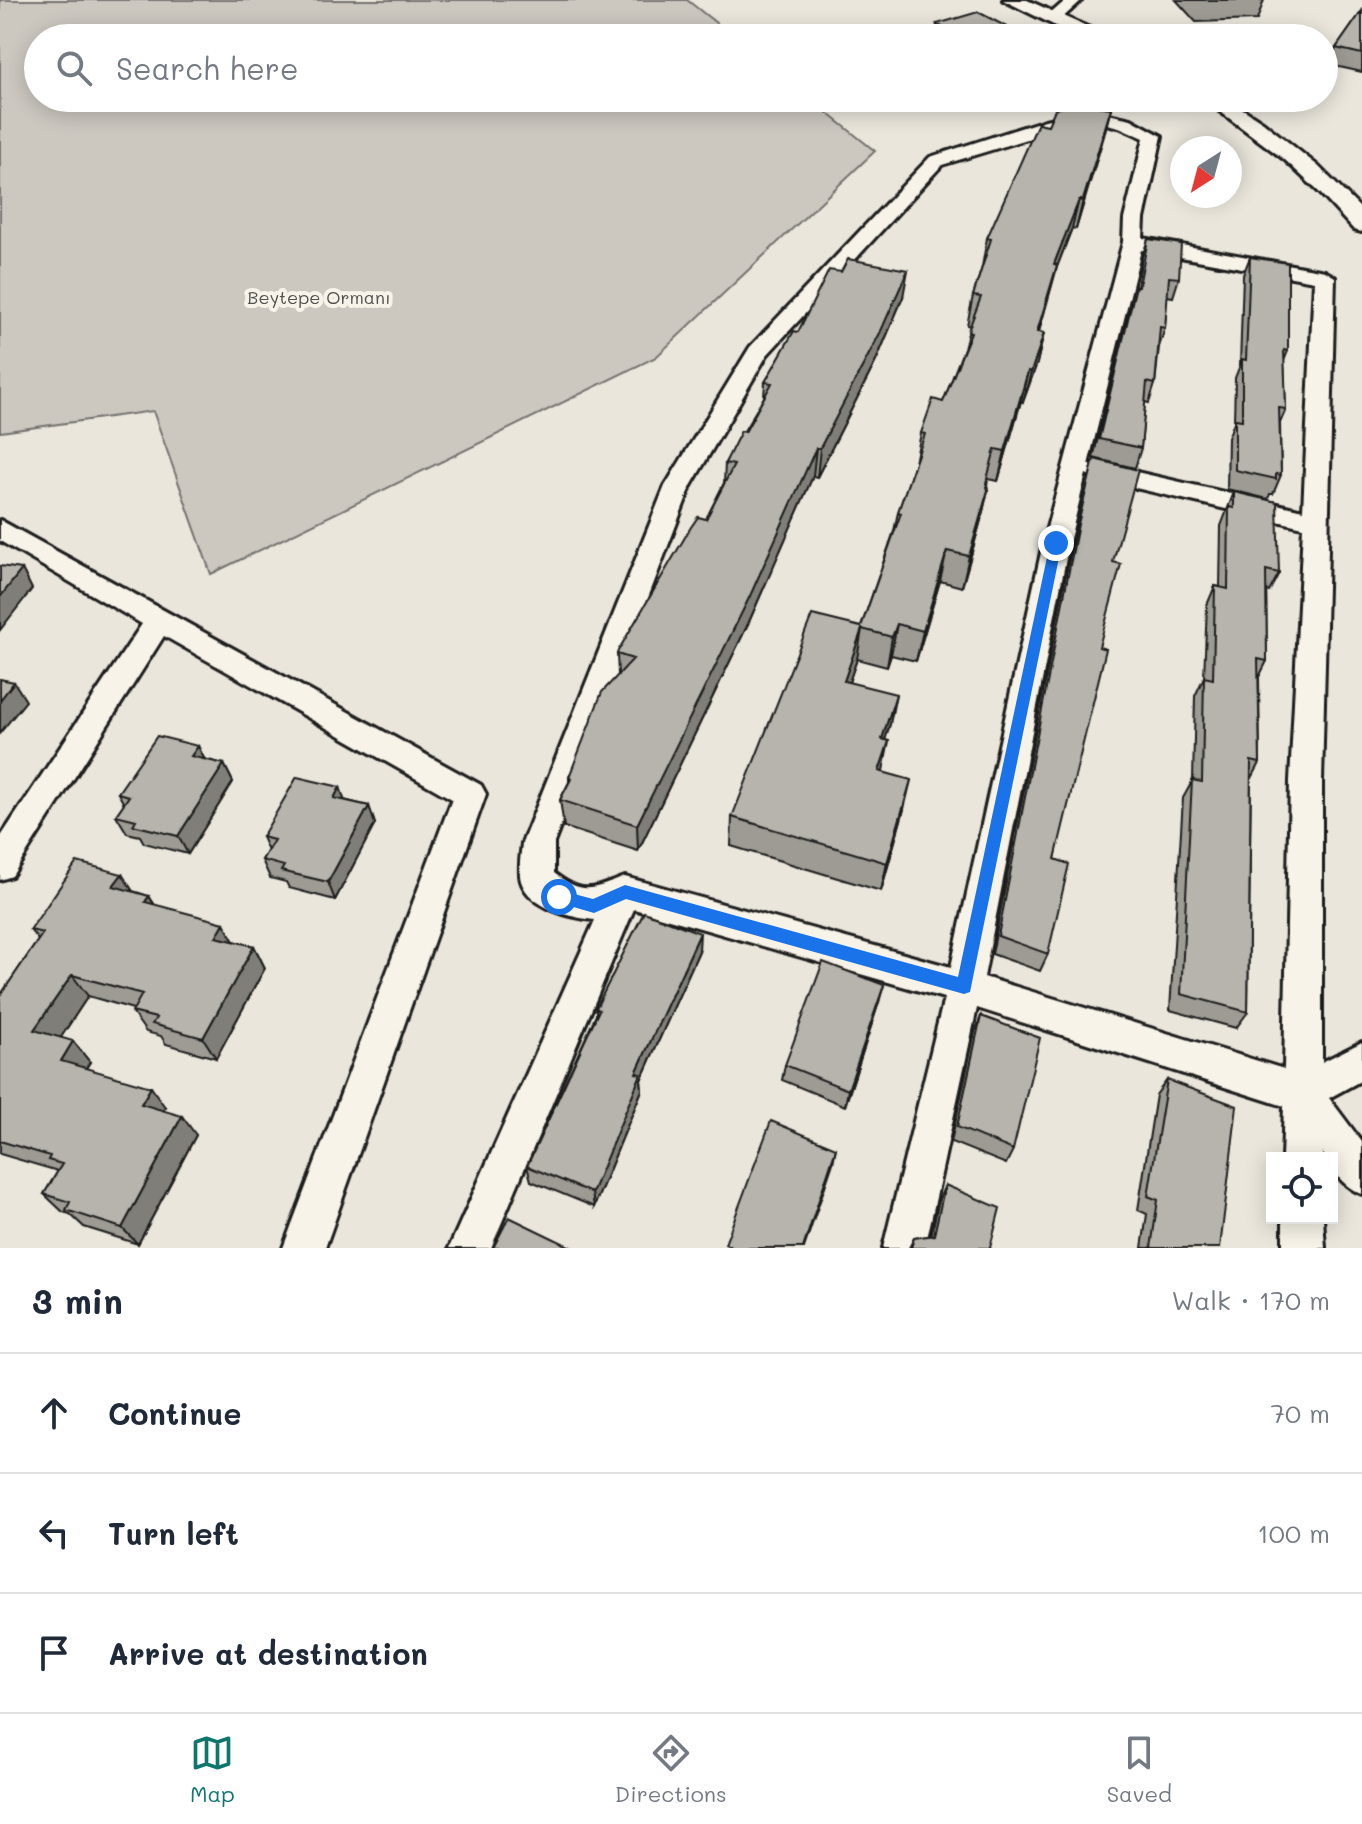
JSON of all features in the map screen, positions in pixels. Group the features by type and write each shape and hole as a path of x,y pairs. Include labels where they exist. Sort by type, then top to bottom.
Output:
{"street":[{"path":"1012,0 1064,24"},
{"path":"1053,19 1075,0"},
{"path":"1234,112 1275,139 1328,184 1362,225"},
{"path":"904,1248 964,987 1056,543 1133,242 1134,219 1153,136 1125,123 1090,115 1051,124 936,161 758,352 678,486 538,843 537,879 559,897 594,906 625,892 964,987 1301,1093 1362,1174"},
{"path":"1133,242 1325,277 1306,781 1302,1152"},
{"path":"1075,465 1315,521"},
{"path":"0,529 470,794 304,1248"},
{"path":"0,866 159,621"},
{"path":"470,1248 625,892"},
{"path":"1301,1093 1362,1060"},
{"path":"1303,1224 1304,1248"}],"green space":[{"name":"Beytepe Ormanı","path":"0,0 687,0 717,24 24,24 24,112 826,112 875,151 656,357 211,574 153,411 0,432"}],"building":[{"path":"1362,11 1362,54 1338,48"},
{"path":"978,12 1001,24 937,24"},
{"path":"1054,112 1110,112 1083,200 1079,200 1054,264 1057,265 1037,332 1044,333 1031,372 1028,371 1005,451 995,449 986,483 988,490 969,556 947,551 923,631 897,624 892,637 862,629 844,681 896,694 882,739 889,741 879,771 911,780 887,863 732,817 812,615 861,627 901,513 898,512 925,434 921,433 933,399 943,402 971,332 968,331 981,297 973,296 991,239 987,238 1038,123 1048,125"},
{"path":"1148,239 1181,244 1179,278 1169,277 1165,328 1160,327 1155,384 1147,382 1141,448 1099,439 1136,286 1139,286"},
{"path":"1250,257 1288,263 1288,351 1284,350 1286,409 1279,408 1281,475 1276,474 1276,479 1235,470 1235,419 1242,420 1242,359 1246,360"},
{"path":"848,259 908,270 880,333 820,448 816,448 750,596 637,825 560,800 571,779 569,777 602,692 633,659 617,654 618,651 691,527 698,517 706,519 734,465 725,463 741,431 745,432 772,383 765,382 794,331 798,332 829,270 841,272"},
{"path":"1094,459 1138,470 1113,562 1121,564 1099,647 1106,649 1055,859 1069,864 1048,954 998,936 1078,524"},
{"path":"1234,492 1277,502 1279,573 1266,570 1267,661 1258,659 1260,763 1251,761 1248,1012 1181,994 1192,780 1202,782 1204,677 1213,679 1215,586 1228,589 1229,507 1234,508"},
{"path":"0,566 22,569 0,597"},
{"path":"0,679 14,682 0,700"},
{"path":"157,736 198,746 191,756 224,764 178,836 133,825 136,820 116,815 129,796 118,793"},
{"path":"297,777 340,787 334,798 369,806 328,882 281,871 284,866 262,860 274,840 262,837"},
{"path":"77,862 122,874 113,886 149,896 145,902 224,923 216,937 254,946 203,1038 152,1024 156,1018 132,1012 142,994 72,975 34,1030 73,1041 61,1061 151,1087 141,1104 182,1116 122,1228 66,1210 70,1202 44,1194 62,1164 48,1160 50,1156 0,1141 0,996 43,933 30,930"},
{"path":"644,912 700,933 636,1073 641,1074 592,1193 527,1166 599,1010 596,1008"},
{"path":"823,962 884,985 848,1090 785,1065"},
{"path":"981,1016 1040,1038 1013,1150 957,1127"},
{"path":"1167,1080 1237,1106 1220,1248 1151,1248 1158,1200 1148,1196"},
{"path":"771,1121 836,1148 803,1248 733,1248 725,1244"},
{"path":"945,1185 1000,1208 990,1248 911,1248 914,1238 934,1235"},
{"path":"509,1217 573,1248 493,1248"}],"route":[{"path":"559,897 594,906 625,892 964,987 1056,543"}]}
